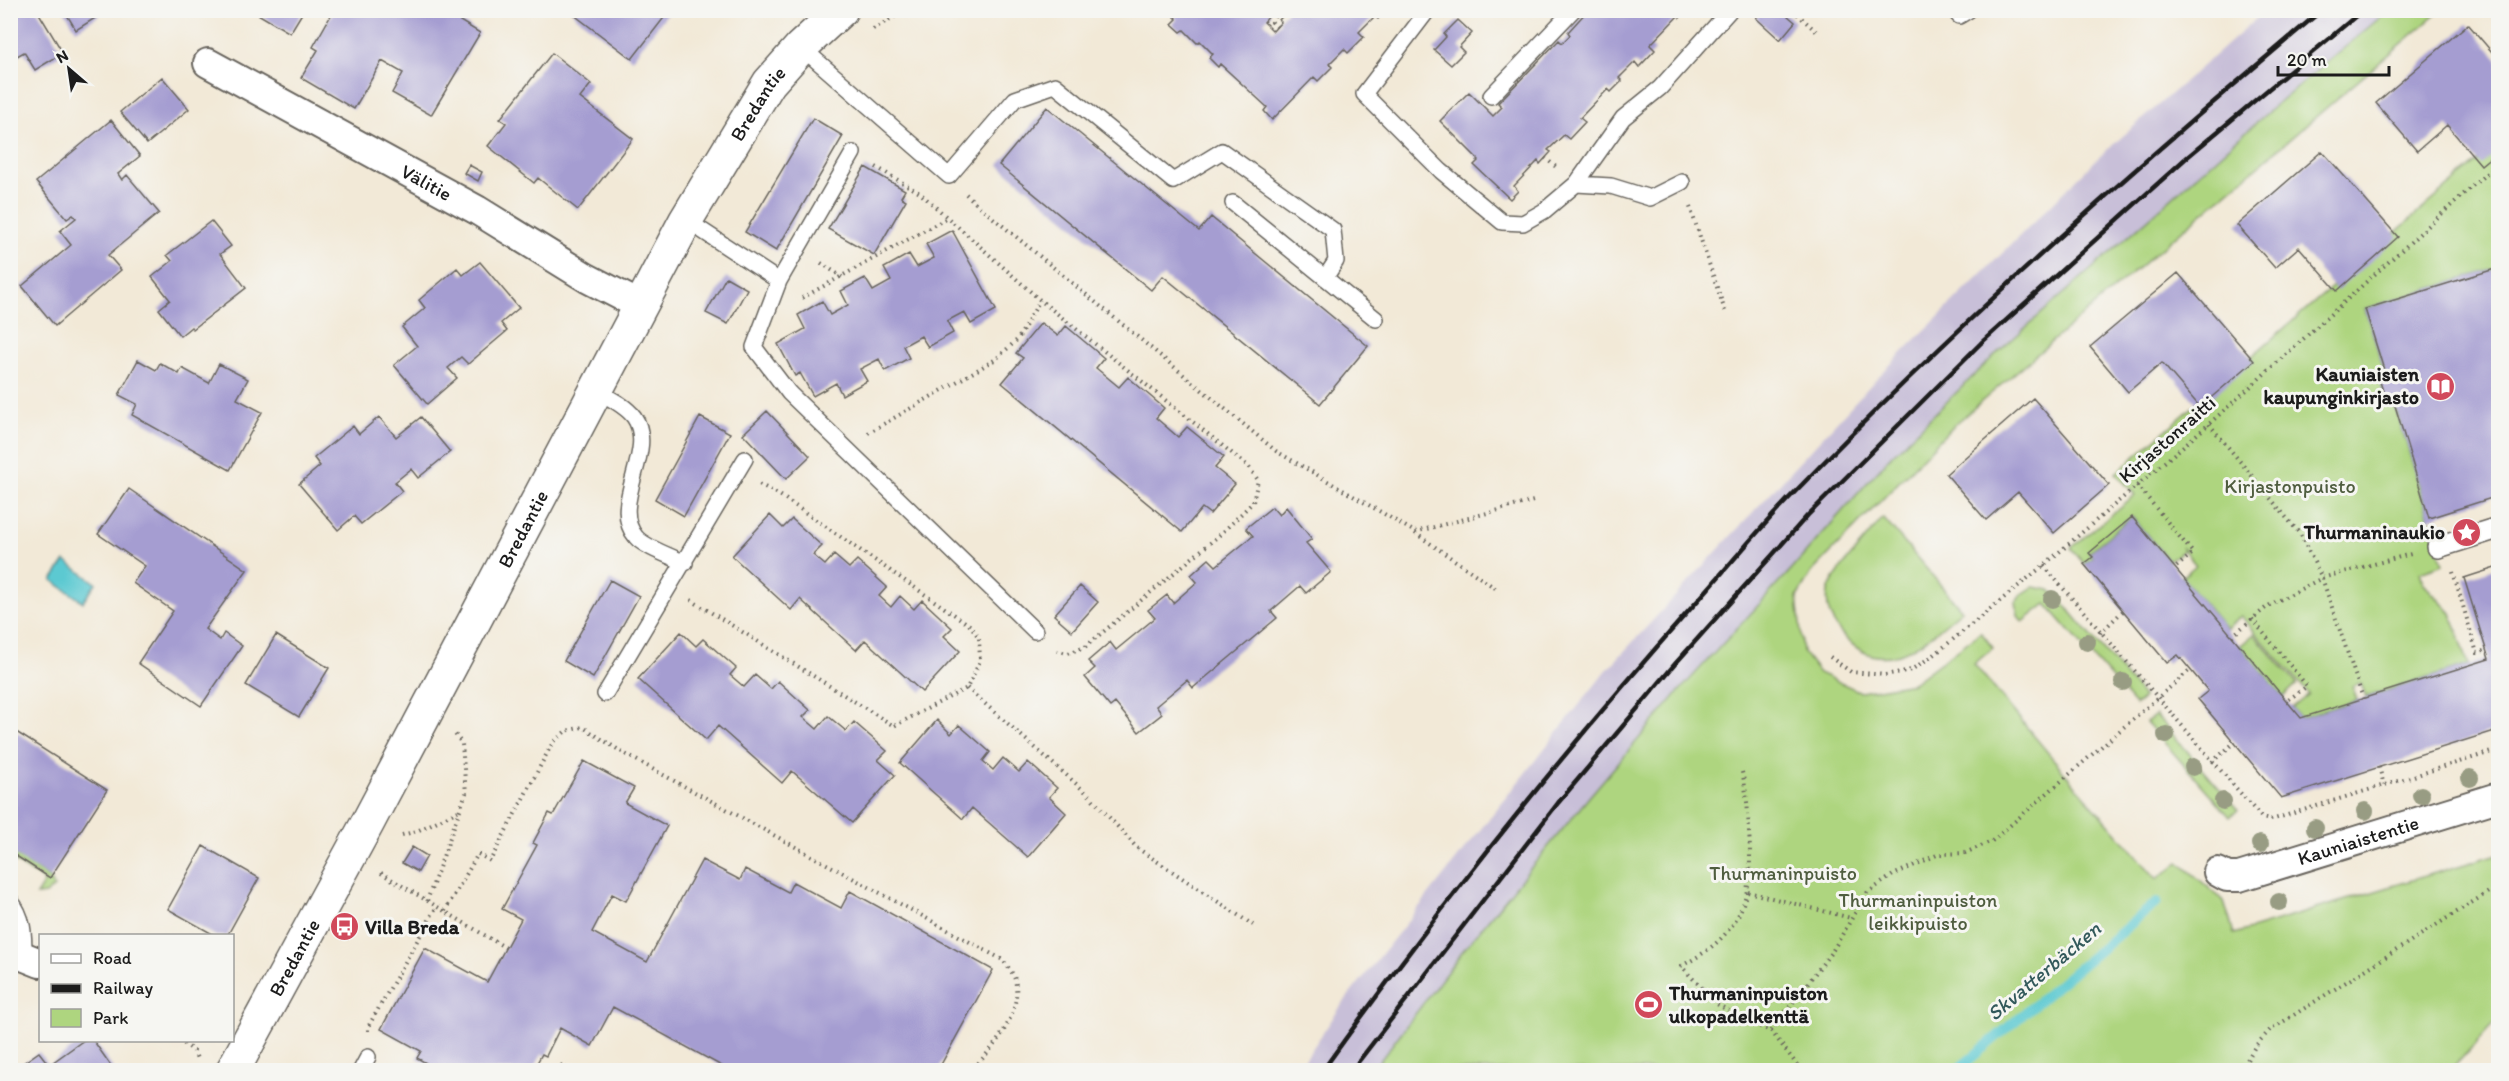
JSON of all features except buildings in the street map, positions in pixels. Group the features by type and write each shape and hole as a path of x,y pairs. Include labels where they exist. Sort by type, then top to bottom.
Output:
{"street":[{"name":"Bredantie","path":"236,1053 367,824 686,220 764,91 801,46 841,10"},
{"name":"Välitie","path":"208,63 477,210 587,278 641,306"},
{"path":"2442,546 2499,528"},
{"name":"Kauniaistentie","path":"2218,872 2227,877 2239,877 2499,798"}],"lane":[{"path":"1428,10 1364,94 1440,171 1502,222 1523,224 1576,184 1623,118 1660,88 1730,10"},
{"path":"1491,96 1573,10"},
{"path":"1954,10 1959,16 1969,10"},
{"path":"801,46 949,176 1015,99 1055,85 1173,181 1222,151 1333,230 1336,261 1325,278"},
{"path":"853,153 779,281 754,347 789,393 1035,631"},
{"path":"1576,184 1611,186 1650,198 1682,182"},
{"path":"1233,203 1376,319"},
{"path":"686,220 779,281"},
{"path":"597,390 635,418 641,441 627,506 630,527 637,539 685,563"},
{"path":"605,694 741,466"},
{"path":"10,900 16,907 24,929 25,956"}],"path":[{"path":"1276,27 1272,22 1278,10"},
{"path":"1793,10 1819,34"},
{"path":"853,153 920,193 1040,300 1248,466 1258,480 1253,502 1222,533 1085,647 1068,653 1053,650 1035,631"},
{"name":"Kirjastonraitti","path":"1830,657 1851,672 1885,675 1911,670 1934,655 2044,566 2209,424 2499,163"},
{"path":"949,176 980,207 1276,451 1415,532 1498,590"},
{"path":"1682,182 1725,311"},
{"path":"764,318 843,278 947,218"},
{"path":"844,446 996,359 1018,339 1040,300"},
{"path":"2209,424 2300,534 2322,578 2363,699"},
{"path":"670,587 894,726 966,688 980,661 979,638 971,626 778,494 741,466"},
{"path":"2137,485 2193,553 2175,568"},
{"path":"1415,532 1538,500"},
{"path":"2232,636 2268,606 2322,578 2442,546 2477,653 2487,650"},
{"path":"2044,566 2262,818 2271,820 2499,750"},
{"path":"2100,633 2123,611"},
{"path":"2252,619 2307,686 2287,701"},
{"path":"1771,1030 1833,950 1867,893 1893,875 1939,854 1965,853 1992,841 2190,670"},
{"path":"966,688 1089,795 1137,848 1253,925"},
{"path":"445,911 478,854 490,861 553,742 566,731 583,727 635,759 1003,960 1015,980 1015,1004 1001,1036 971,1071"},
{"path":"427,901 466,793 462,744 451,729"},
{"path":"2212,762 2235,742"},
{"path":"2379,767 2385,785"},
{"path":"1742,772 1747,792 1751,864 1748,892 1740,912 1726,934 1704,954 1681,966 1717,1004 1748,1022 1771,1030 1801,1071"},
{"path":"392,837 417,831 459,810"},
{"path":"375,870 506,948"},
{"path":"2241,1071 2256,1045 2270,1030 2499,886"},
{"path":"1748,892 1851,918"},
{"path":"364,1064 368,1027 437,906"},
{"path":"180,1042 194,1051 200,1065"},
{"path":"557,1071 560,1065 571,1071"}],"shaded area":[{"path":"2265,11 2388,11 2275,106 1997,353 1888,459 1789,572 1681,688 1589,797 1465,948 1373,1070 1298,1070 1343,1003 1606,671 1877,378 2098,158"}],"green space":[{"name":"Thurmaninpuisto","path":"2388,11 2440,11 1954,425 1812,572 1797,597 1803,652 1819,673 1861,692 1913,683 1981,632 1993,648 1974,664 2075,785 2157,879 2179,862 2224,901 2234,934 2498,854 2498,1019 2451,1070 1373,1070 1465,948 1589,797 1682,688 1789,572 1888,459 1997,353 2275,106"},
{"name":"Kirjastonpuisto","path":"2498,144 2498,268 2365,309 2384,370 2377,373 2386,400 2393,399 2443,564 2420,572 2424,584 2451,613 2469,665 2366,697 2361,683 2352,686 2357,700 2301,718 2292,708 2309,694 2241,616 2226,629 2182,577 2196,565 2181,547 2183,550 2169,561 2132,517 2089,552 2093,557 2084,564 2071,548 2135,495 2116,473"},
{"path":"1883,518 1962,610 1919,644 1904,652 1889,656 1873,656 1858,649 1835,625 1830,615 1828,592 1836,576"},
{"path":"2033,587 2050,590 2060,599 2144,698 2135,705 2046,604 2023,622 2018,616 2016,602 2021,595"},
{"path":"2254,634 2297,684 2283,697 2240,646"},
{"path":"2156,715 2238,810 2230,817 2146,722"},
{"path":"11,852 50,878 54,887 46,894 36,895 45,881 11,859"}],"water":[{"path":"65,561 96,583 83,602 52,580"}],"waterway":[{"name":"Skvatterbäcken","path":"1957,1070 2157,902"}],"railway":[{"path":"1323,1070 1411,950 1548,775 1778,509 1983,307 2117,186 2322,10"},
{"path":"1352,1070 1558,803 1675,664 1808,515 1981,343 2185,159 2363,10"}],"place":[{"name":"Kauniaisten kaupunginkirjasto","path":"2440,386"},
{"name":"Thurmaninaukio","path":"2466,532"},
{"name":"Villa Breda","path":"344,927"},
{"name":"Thurmaninpuiston ulkopadelkenttä","path":"1648,1004"}],"park label":[{"name":"Thurmaninpuiston leikkipuisto","path":"1918,912"}]}
